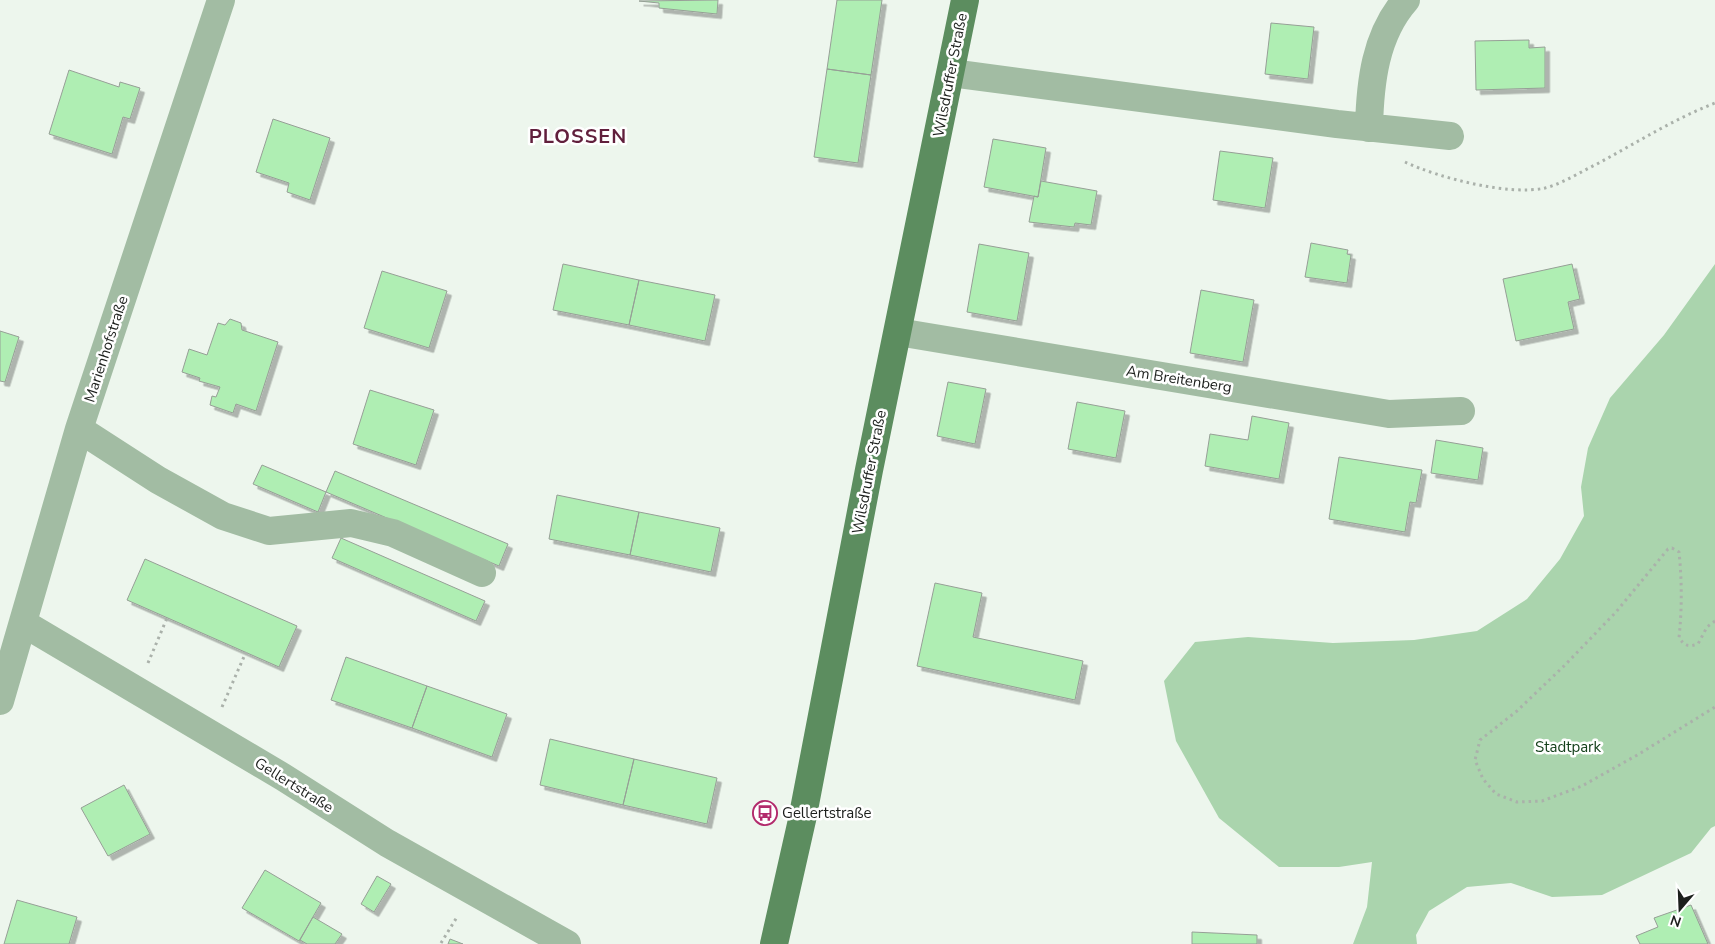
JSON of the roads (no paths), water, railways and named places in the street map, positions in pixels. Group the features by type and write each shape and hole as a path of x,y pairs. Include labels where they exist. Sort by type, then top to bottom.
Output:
{"main road":[{"name":"Wilsdruffer Straße","path":"774,944 802,820 869,470 952,73 965,0"}],"street":[{"name":"Marienhofstraße","path":"0,701 79,429 221,0"},
{"path":"1369,128 1370,92 1384,31 1406,0"},
{"path":"952,73 1369,128 1450,136"},
{"name":"Am Breitenberg","path":"898,332 1389,414 1461,411"},
{"path":"79,429 158,480 223,516 269,531 351,523 393,533 482,573"},
{"name":"Gellertstraße","path":"23,623 283,777 386,843 568,944"}],"place":[{"name":"Gellertstraße","path":"765,813"}],"district":[{"name":"PLOSSEN","path":"578,136"}],"park label":[{"name":"Stadtpark","path":"1568,747"}]}
